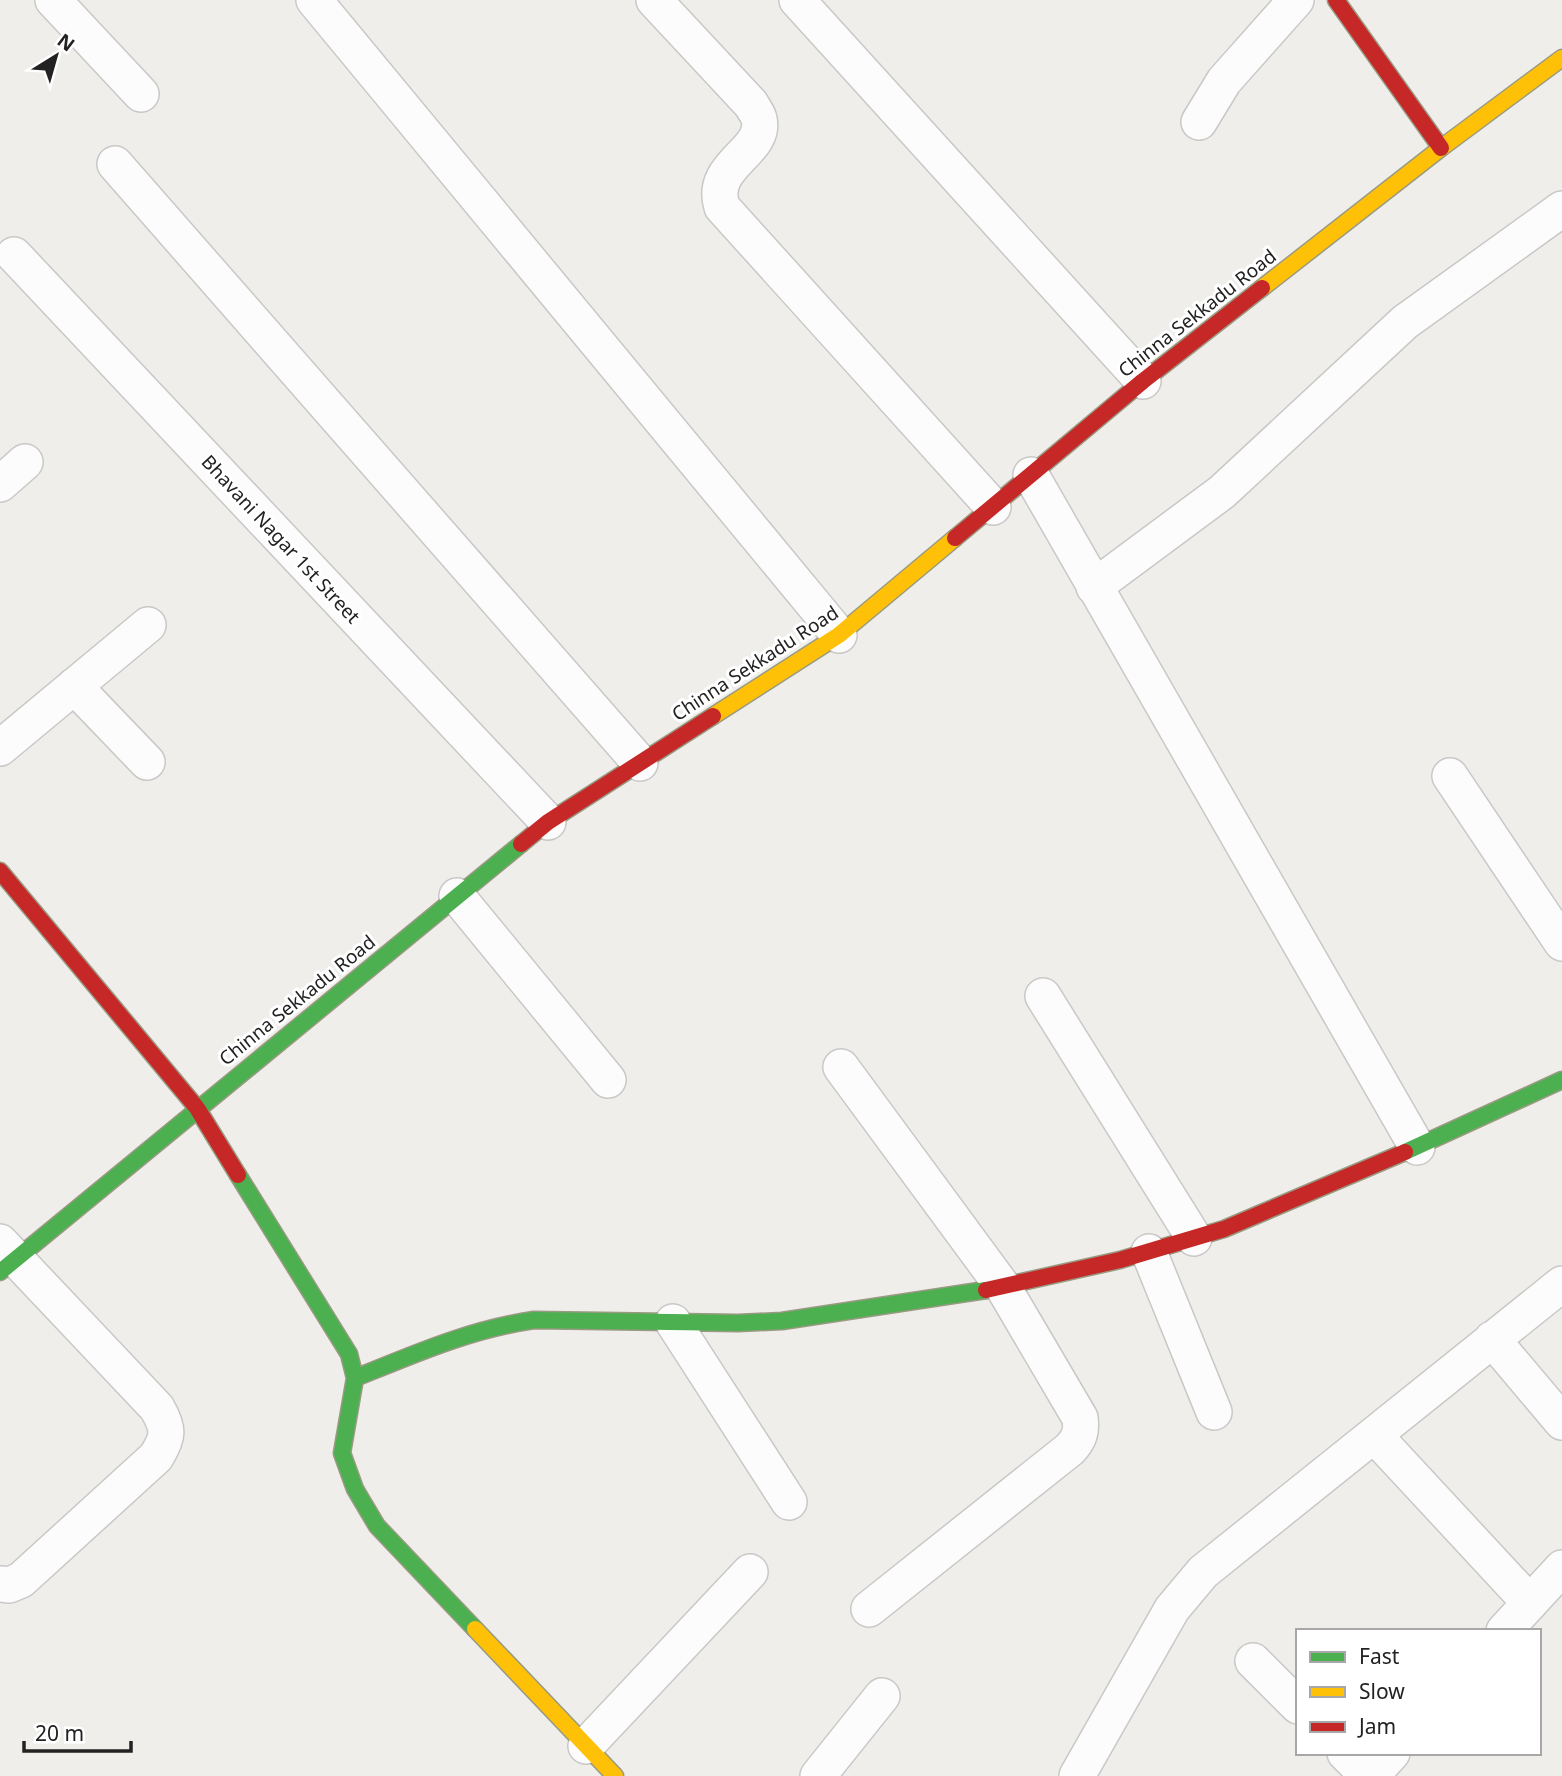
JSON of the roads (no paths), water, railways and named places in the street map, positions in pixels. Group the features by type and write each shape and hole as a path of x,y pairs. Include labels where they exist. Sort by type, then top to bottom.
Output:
{"street":[{"path":"53,0 141,94"},
{"path":"314,0 839,635"},
{"path":"654,0 751,104 759,119 759,130 752,144 720,181 718,194 722,207 993,507"},
{"path":"797,0 1143,381"},
{"path":"1199,122 1224,81 1296,0"},
{"path":"1336,0 1441,148"},
{"name":"Chinna Sekkadu Road","path":"5,1258 197,1108 548,822 839,635 1143,381 1441,148 1562,58"},
{"path":"115,164 640,763"},
{"path":"1094,587 1222,492 1405,322 1562,209"},
{"name":"Bhavani Nagar 1st Street","path":"14,255 548,822"},
{"path":"1031,475 1417,1147"},
{"path":"0,748 148,625"},
{"path":"74,686 147,762"},
{"path":"1450,776 1562,943"},
{"path":"0,871 197,1108 349,1354 355,1378 342,1452 355,1489 377,1526 615,1776"},
{"path":"457,897 608,1080"},
{"path":"1043,996 1194,1238"},
{"path":"841,1067 1003,1287 1080,1418 1082,1429 1077,1441 869,1609"},
{"path":"355,1378 470,1333 505,1323 534,1320 738,1323 782,1321 1003,1287 1149,1251 1224,1229 1417,1147 1562,1080"},
{"path":"1149,1251 1214,1412"},
{"path":"0,1584 9,1585 21,1580 156,1457 166,1441 165,1423 157,1408 5,1258"},
{"path":"1077,1776 1172,1609 1203,1573 1562,1283"},
{"path":"673,1322 789,1502"},
{"path":"1492,1339 1562,1422"},
{"path":"1374,1435 1530,1603"},
{"path":"1506,1629 1562,1568"},
{"path":"586,1746 750,1572"},
{"path":"1253,1661 1296,1704"},
{"path":"818,1776 882,1696"},
{"path":"1347,1755 1369,1776 1390,1755"}]}
